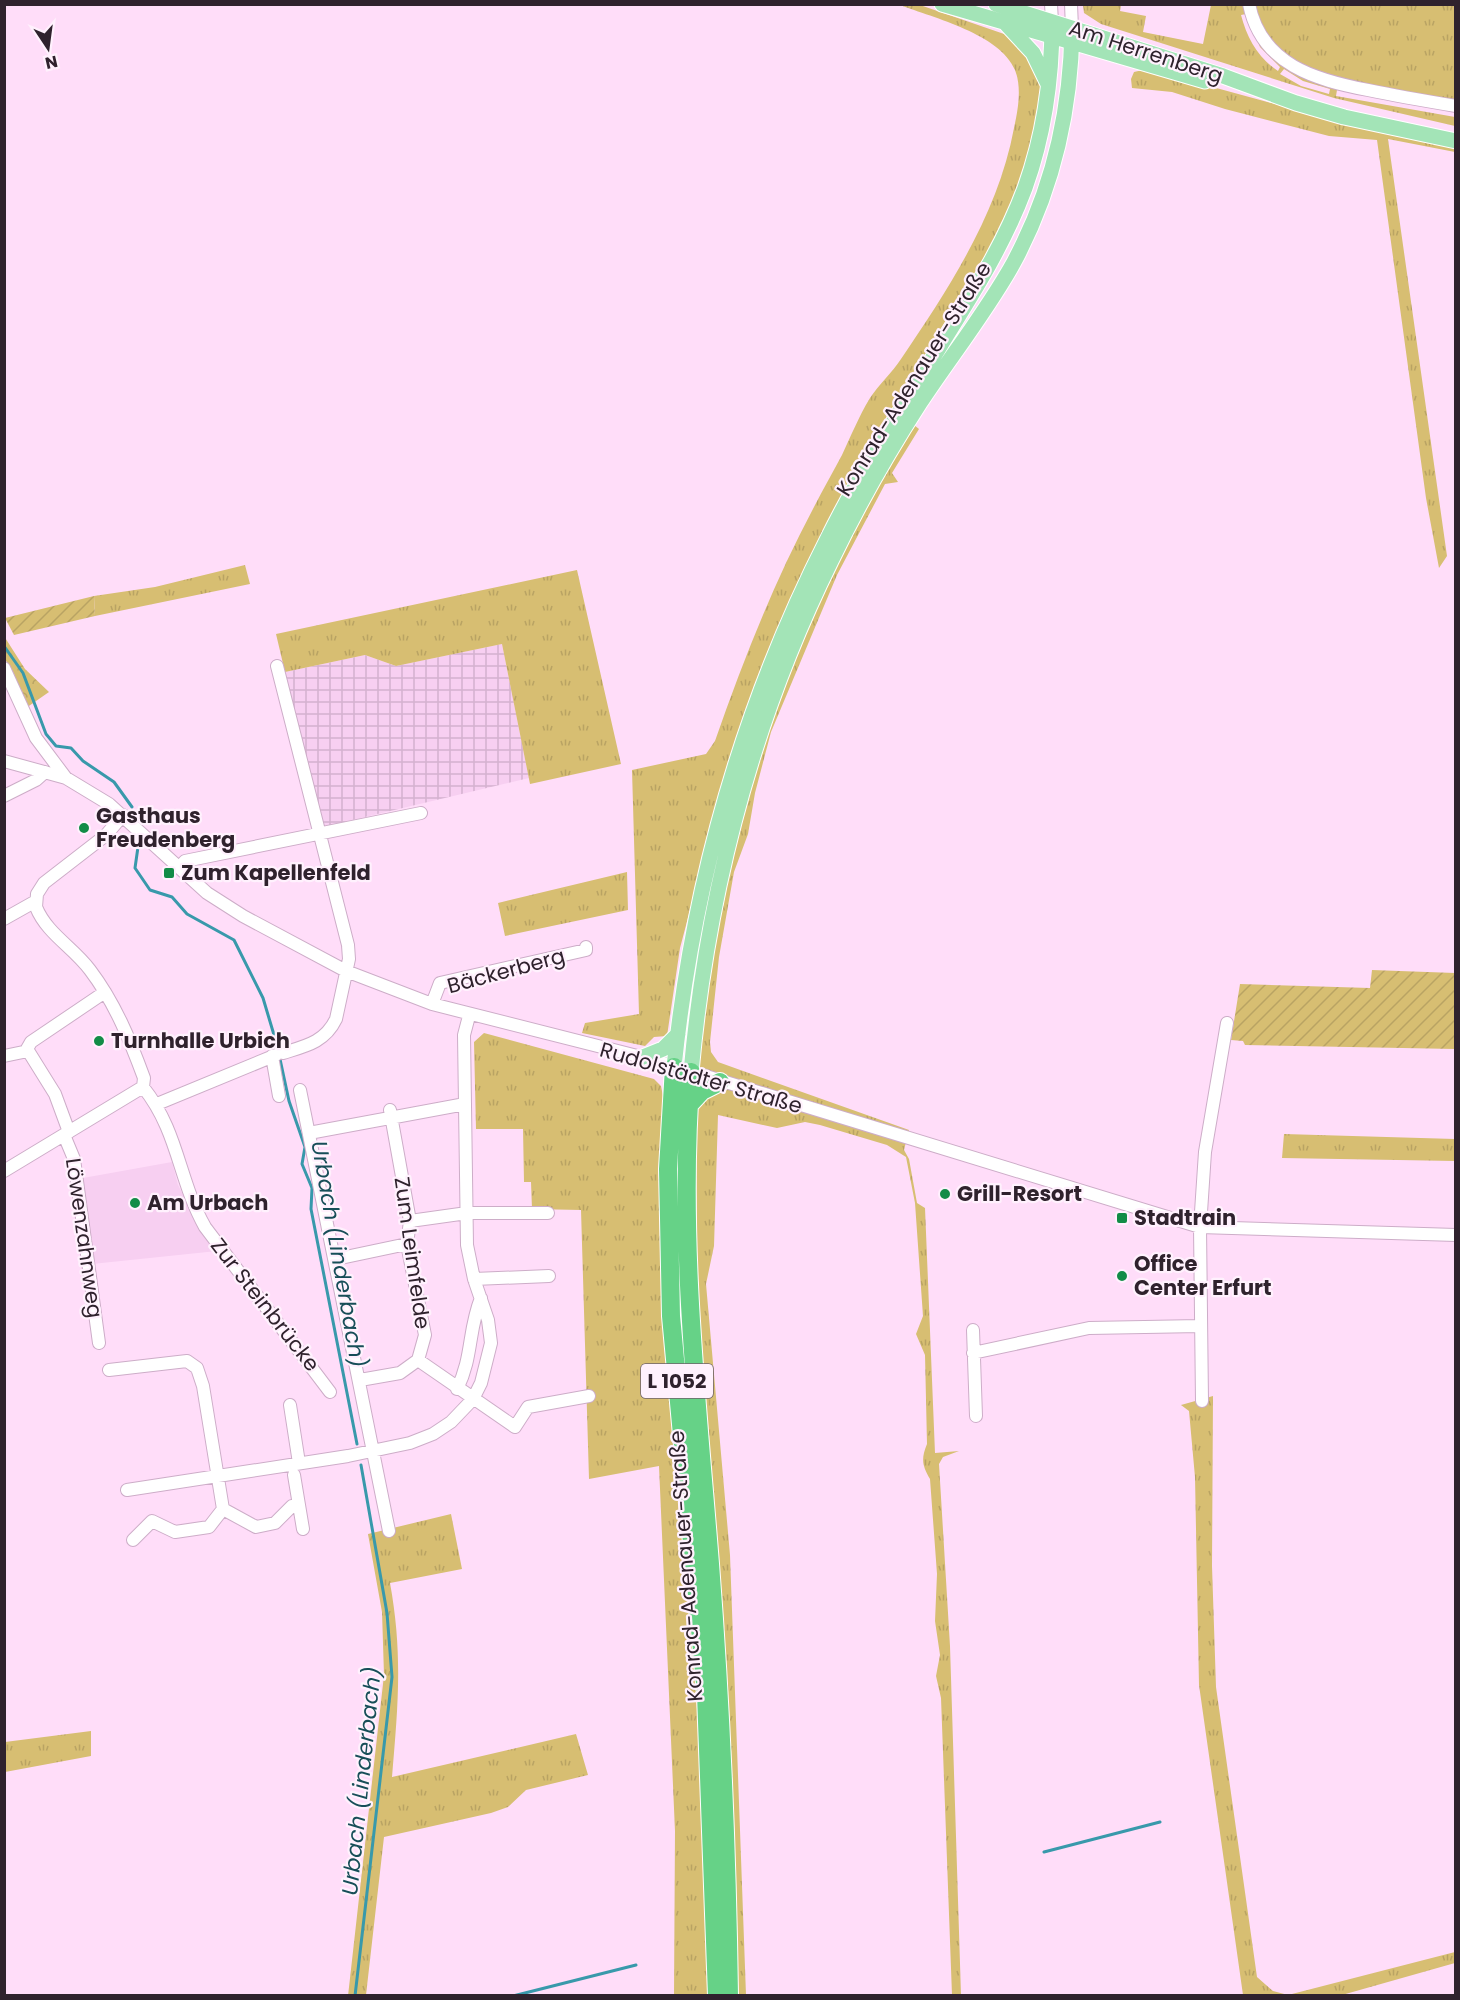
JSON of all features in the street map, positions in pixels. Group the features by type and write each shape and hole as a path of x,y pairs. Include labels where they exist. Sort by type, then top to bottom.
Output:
{"highway":[{"name":"Konrad-Adenauer-Straße","path":"682,1069 688,1104 686,1203 689,1310 719,1692 729,1995"},
{"name":"Konrad-Adenauer-Straße","path":"682,1069 668,1180 671,1316 706,1694 717,1995"},
{"path":"688,1104 702,1091 720,1082"}],"main road":[{"path":"942,4 1005,23 1052,29"},
{"name":"Am Herrenberg","path":"996,4 1030,15 1052,29 1072,36 1344,117 1455,141"},
{"path":"1030,15 1046,4"},
{"path":"1005,23 1033,53 1049,87"},
{"name":"Konrad-Adenauer-Straße","path":"682,1069 678,1034 686,971 712,844 758,695 795,606 828,537 869,461 972,295 1005,235 1033,161 1049,87 1052,29"},
{"name":"Am Herrenberg","path":"1072,36 1105,52 1220,85 1296,102"},
{"name":"Konrad-Adenauer-Straße","path":"682,1069 728,846 745,784 782,674 830,562 884,461 918,406 993,297 1033,222 1053,168 1064,123 1072,36"},
{"path":"1070,74 1084,56 1105,52"},
{"path":"643,1057 663,1049 678,1034"}],"street":[{"path":"1051,4 1052,29"},
{"path":"1071,4 1072,36"},
{"path":"1249,4 1252,17 1267,45 1300,72 1325,82 1455,106"},
{"path":"157,1104 277,1054 314,1043 331,1029 346,971 348,945 277,666"},
{"path":"4,668 36,738 66,778"},
{"name":"Rudolstädter Straße","path":"4,761 66,778 123,815 207,893 243,916 346,971 432,1004 469,1016 643,1057 1200,1227 1455,1235"},
{"path":"4,796 36,780 45,772"},
{"path":"179,868 185,861 421,813"},
{"path":"4,1171 143,1087 144,1078 118,1013 78,956 46,925 39,915 36,901 44,883 106,835 123,815"},
{"path":"4,919 36,901"},
{"name":"Bäckerberg","path":"432,1004 440,983 586,950 586,947"},
{"path":"4,1056 28,1051 31,1042 105,992"},
{"path":"127,1490 218,1475 296,1469 374,1452 433,1434 451,1422 472,1399 484,1374 490,1343 488,1320 474,1279 467,1245 464,1035 469,1016"},
{"path":"1202,1401 1200,1227 1205,1152 1227,1023"},
{"name":"Löwenzahnweg","path":"28,1051 55,1094 74,1160 99,1343"},
{"path":"277,1054 279,1096"},
{"name":"Zur Steinbrücke","path":"143,1087 157,1104 174,1141 191,1203 205,1227 330,1392"},
{"path":"300,1090 336,1259 389,1531"},
{"path":"309,1133 391,1114 465,1104"},
{"name":"Zum Leimfelde","path":"360,1380 400,1373 418,1360 425,1335 407,1244 410,1221 391,1114"},
{"path":"410,1221 466,1213 548,1213"},
{"path":"336,1259 407,1244"},
{"path":"474,1279 549,1276"},
{"path":"457,1389 469,1361 474,1317 481,1298"},
{"path":"973,1353 1089,1328 1200,1326"},
{"path":"973,1330 976,1416"},
{"path":"418,1360 515,1427 528,1407 589,1396"},
{"path":"110,1370 187,1361 197,1368 203,1386 223,1509 209,1527 175,1532 152,1521 133,1540"},
{"path":"290,1405 303,1529"},
{"path":"223,1509 256,1527 274,1523 292,1506 299,1505"}],"shaded area":[{"path":"502,644 529,778 323,827 285,672 365,655 396,666"},
{"name":"Am Urbach","path":"172,1162 178,1185 197,1221 217,1251 92,1264 80,1183 83,1178"}],"green space":[{"path":"900,5 920,5 1007,35 1027,55 1040,83 1040,112 1017,192 975,279 893,410 699,876 680,948 667,1036 654,1037 645,1046 582,1033 585,1023 639,1014 632,770 706,754 715,741 760,622 799,535 870,398 897,364 954,277 984,220 1007,160 1017,114 1019,92 1015,70 1007,57 995,46 965,29"},
{"path":"1083,5 1121,5 1120,11 1146,16 1143,32 1203,44 1211,5 1455,5 1455,111 1337,90 1336,96 1455,117 1455,126 1334,98 1101,24 1084,13","holes":["1246,14 1260,47 1280,67 1278,71 1259,54 1246,32 1241,15","1284,69 1303,81 1330,89 1329,94 1301,86 1280,74"]},
{"path":"1147,69 1330,119 1455,147 1455,152 1388,139 1447,556 1439,568 1426,498 1377,140 1329,136 1225,109 1172,92 1132,88 1131,79 1134,72"},
{"path":"914,425 919,429 892,473 898,482 885,484 837,575 771,732 755,793 748,834 734,872 719,957 710,1042 711,1052 718,1062 909,1130 904,1150 909,1159 917,1203 925,1208 935,1453 959,1451 943,1457 939,1464 950,1646 961,1995 952,1995 941,1698 936,1676 940,1655 935,1621 937,1574 930,1479 923,1462 927,1444 925,1355 916,1334 923,1316 915,1203 906,1157 887,1145 820,1125 805,1122 777,1128 718,1115 714,1246 706,1284 730,1555 746,1995 735,1995 694,1263 697,1242 696,1153 699,1044 709,971 731,859 766,736 804,634 856,524"},
{"path":"245,565 250,584 95,616 94,596 155,587"},
{"path":"577,570 621,764 530,784 502,644 396,666 365,655 285,672 276,634"},
{"path":"94,596 95,616 14,635 5,618"},
{"path":"4,636 25,669 49,692 26,708 14,674 5,659"},
{"path":"627,872 628,910 505,936 498,903"},
{"path":"1372,970 1455,973 1455,1049 1245,1045 1243,1041 1231,1040 1240,984 1370,988"},
{"path":"484,1033 654,1079 661,1086 663,1096 667,1097 711,1995 674,1995 675,1831 659,1466 589,1479 581,1210 532,1209 531,1182 524,1182 523,1129 476,1129 474,1042"},
{"path":"1284,1134 1455,1139 1455,1161 1282,1158"},
{"path":"1213,1396 1212,1566 1216,1687 1257,1977 1273,1991 1288,1995 1243,1995 1199,1685 1195,1477 1189,1411 1181,1405"},
{"path":"451,1514 462,1569 390,1583 398,1657 392,1777 576,1734 588,1775 526,1790 508,1807 491,1813 384,1837 366,1995 348,1996 384,1675 382,1612 368,1534"},
{"path":"91,1731 91,1756 5,1772 5,1742"},
{"path":"1455,1952 1455,1963 1342,1995 1288,1995"}],"waterway":[{"name":"Urbach (Linderbach)","path":"4,646 23,673 46,734 56,746 71,748 83,761 114,782 132,807"},
{"name":"Urbach (Linderbach)","path":"138,847 135,868 150,890 172,897 187,914 234,940 263,998 277,1045 289,1101 305,1147 302,1164 312,1188 311,1209 357,1444"},
{"name":"Urbach (Linderbach)","path":"355,1996 392,1677 387,1613 361,1465"},
{"path":"1044,1852 1160,1822"},
{"path":"513,1996 636,1965"}],"place":[{"name":"Gasthaus Freudenberg","path":"84,828"},
{"name":"Zum Kapellenfeld","path":"169,873"},
{"name":"Turnhalle Urbich","path":"99,1041"},
{"name":"Grill-Resort","path":"945,1194"},
{"name":"Am Urbach","path":"135,1203"},
{"name":"Stadtrain","path":"1122,1218"},
{"name":"Office Center Erfurt","path":"1122,1276"}]}
